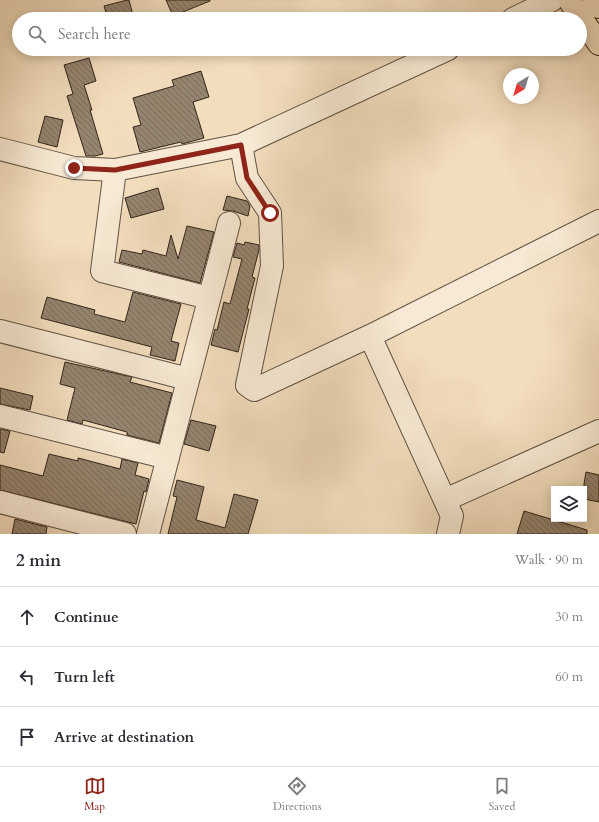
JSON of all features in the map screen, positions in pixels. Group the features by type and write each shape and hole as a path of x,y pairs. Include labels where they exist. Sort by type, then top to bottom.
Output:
{"highway":[{"path":"569,0 577,12"},
{"path":"594,0 599,7"},
{"path":"587,26 599,44"}],"street":[{"path":"527,12 552,0"},
{"path":"0,149 74,168 115,170 241,145 433,56"},
{"path":"241,145 247,178 270,213 271,228 272,266 247,385 254,390 370,336 599,221"},
{"path":"115,170 102,271 209,298"},
{"path":"148,534 229,223"},
{"path":"0,331 188,379"},
{"path":"370,336 452,516 448,534"},
{"path":"0,416 168,458"},
{"path":"445,500 599,431"},
{"path":"0,502 125,534"}],"building":[{"path":"129,0 132,12 106,12 104,6"},
{"path":"166,0 210,0 183,12 171,12"},
{"path":"89,58 96,81 84,85 103,154 95,156 86,156 67,96 73,94 64,65"},
{"path":"201,71 209,97 193,102 204,138 140,152 133,127 141,125 133,98 174,86 172,80"},
{"path":"45,116 63,120 57,147 38,142"},
{"path":"158,188 164,209 131,218 125,198"},
{"path":"227,196 247,201 250,206 248,216 233,211 223,210"},
{"path":"187,226 214,232 200,283 119,262 122,250 142,254 143,250 166,256 171,235 178,259"},
{"path":"245,242 259,245 259,250 252,277 255,278 247,309 249,309 238,352 211,345 215,329 217,330 224,302 230,304 242,259 233,257 237,243 244,245"},
{"path":"133,292 181,304 171,341 179,343 175,361 150,355 152,347 41,318 47,297 95,310 94,314 125,322"},
{"path":"65,362 132,377 130,382 172,393 159,443 127,435 127,432 83,420 82,424 67,420 75,388 60,384"},
{"path":"0,388 33,396 30,410 0,404"},
{"path":"191,420 216,426 209,451 184,444"},
{"path":"0,429 10,431 4,453 0,452"},
{"path":"49,454 78,461 78,458 120,469 122,459 138,463 135,475 149,479 146,492 144,491 136,524 0,490 0,465 43,476"},
{"path":"586,472 599,475 599,502 587,500 587,486 584,486"},
{"path":"177,480 204,487 196,520 225,528 234,494 258,500 248,534 168,534 177,497 173,496"},
{"path":"524,511 551,519 551,522 560,522 587,530 587,534 517,534"},
{"path":"15,519 47,527 46,534 12,534"}],"route":[{"path":"74,168 115,170 241,145 247,178 270,213"}]}
